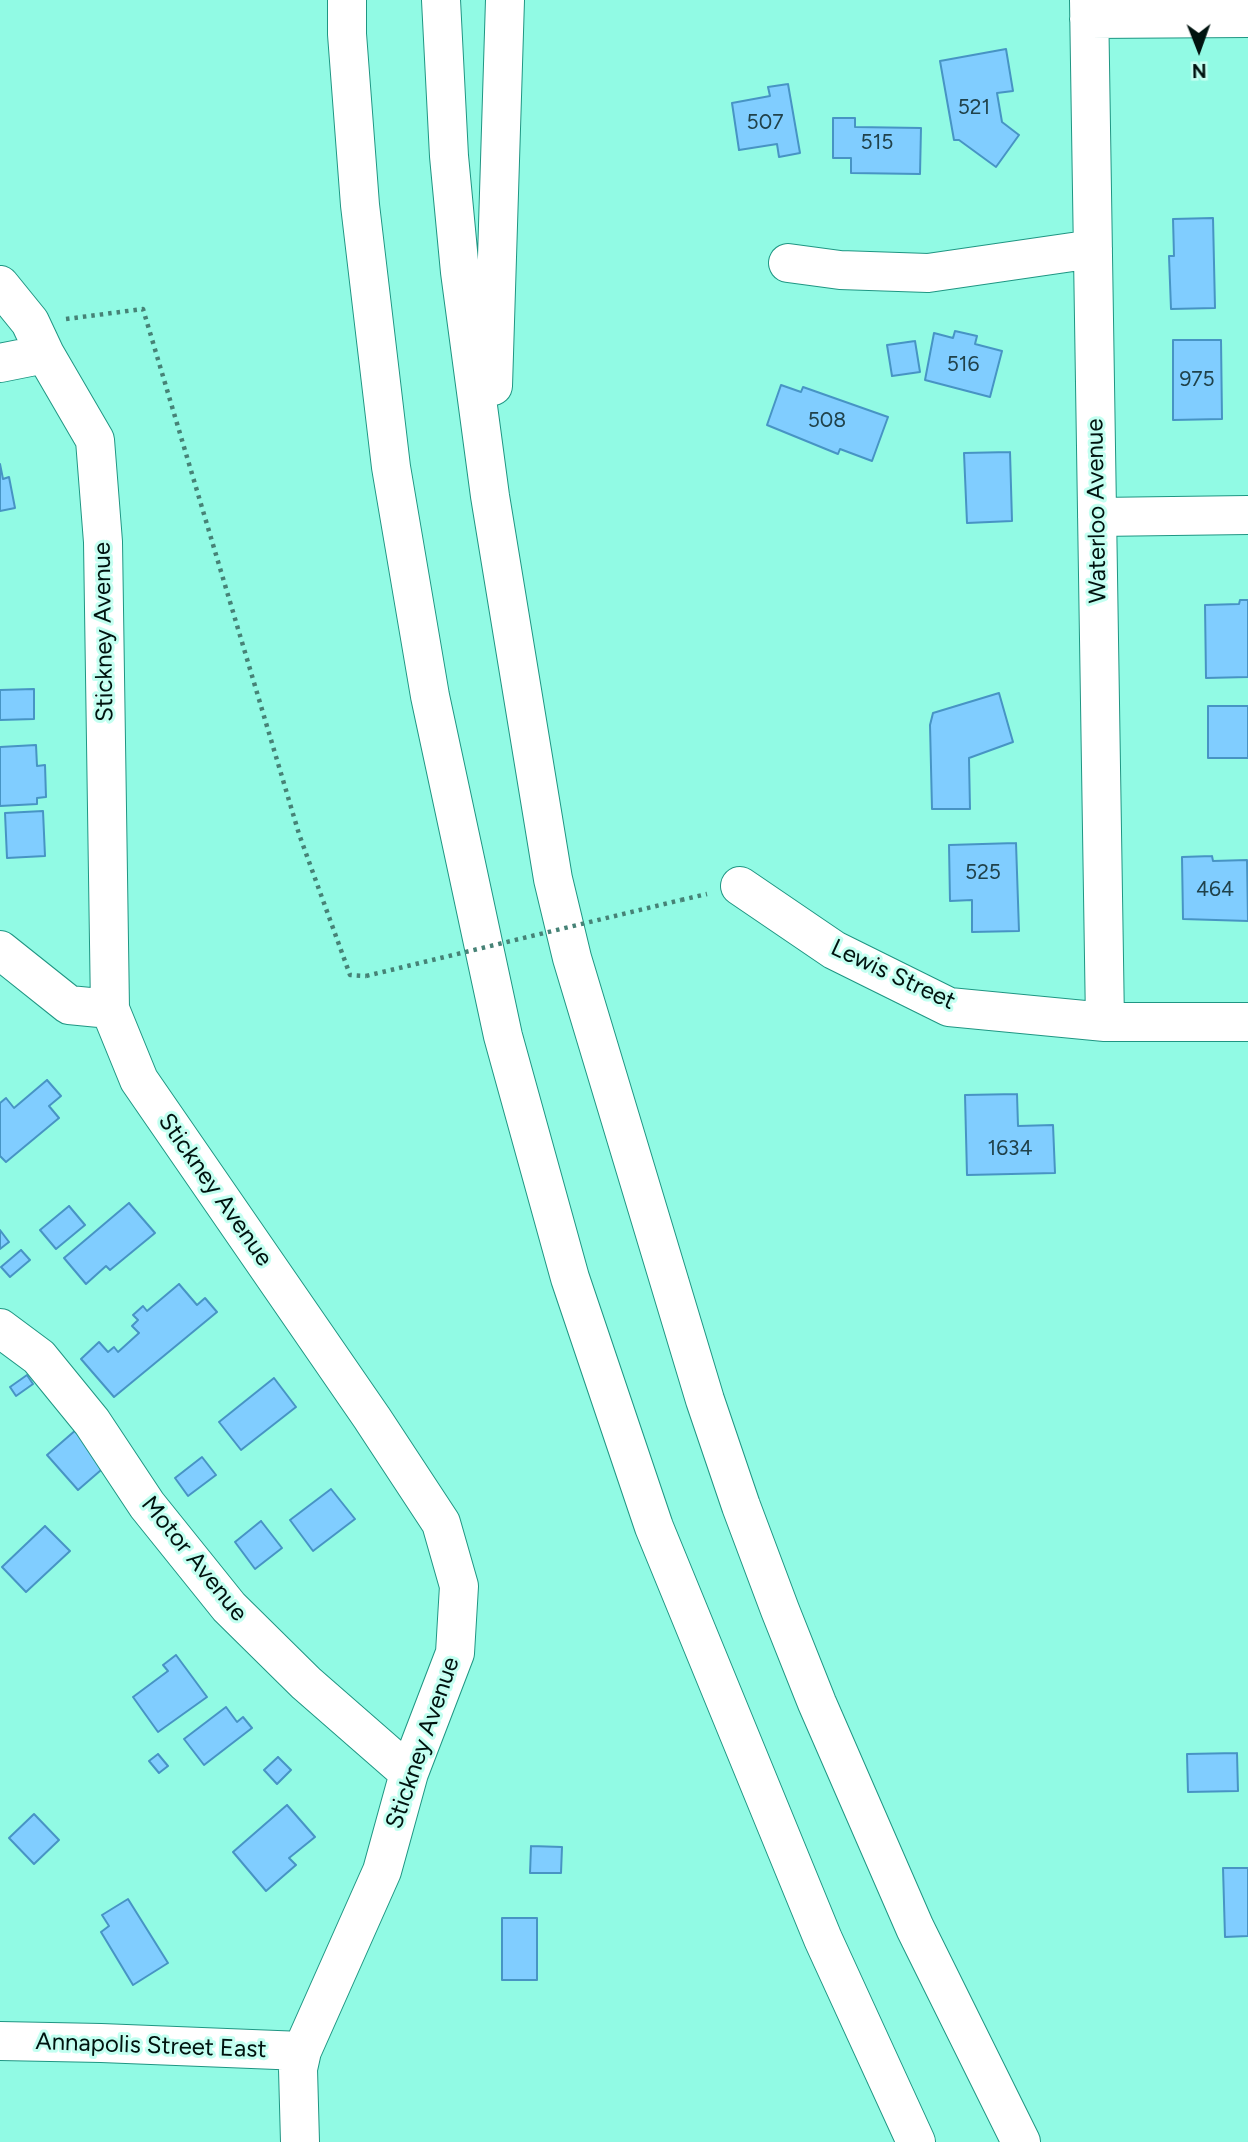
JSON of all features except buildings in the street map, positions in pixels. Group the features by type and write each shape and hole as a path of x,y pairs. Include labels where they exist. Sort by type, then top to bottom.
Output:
{"main road":[{"path":"442,0 449,143 460,272 490,496 553,879 572,958 705,1401 741,1506 817,1703 915,1928 1020,2142"},
{"path":"490,496 505,0"},
{"path":"1089,10 1248,18"},
{"name":"Waterloo Avenue","path":"1089,10 1105,1022"},
{"path":"346,11 360,205 391,467 430,696 503,1036 570,1278 654,1527 823,1939 916,2142"},
{"path":"788,263 840,270 928,273 1093,249"},
{"name":"Stickney Avenue","path":"0,285 38,338 95,440 103,542 110,1009 139,1080 441,1523 459,1586 455,1653 409,1773 382,1871 302,2051 298,2069 300,2142"},
{"path":"0,363 38,338"},
{"path":"1097,517 1248,515"},
{"name":"Lewis Street","path":"740,886 834,950 949,1007 1105,1022 1248,1022"},
{"path":"0,950 69,1005 110,1009"},
{"name":"Motor Avenue","path":"0,1328 39,1357 92,1422 147,1505 229,1607 306,1683 409,1773"},
{"name":"Annapolis Street East","path":"0,2041 302,2051"}],"path":[{"path":"38,338 143,309 299,834 349,975 366,976 681,900"}]}
